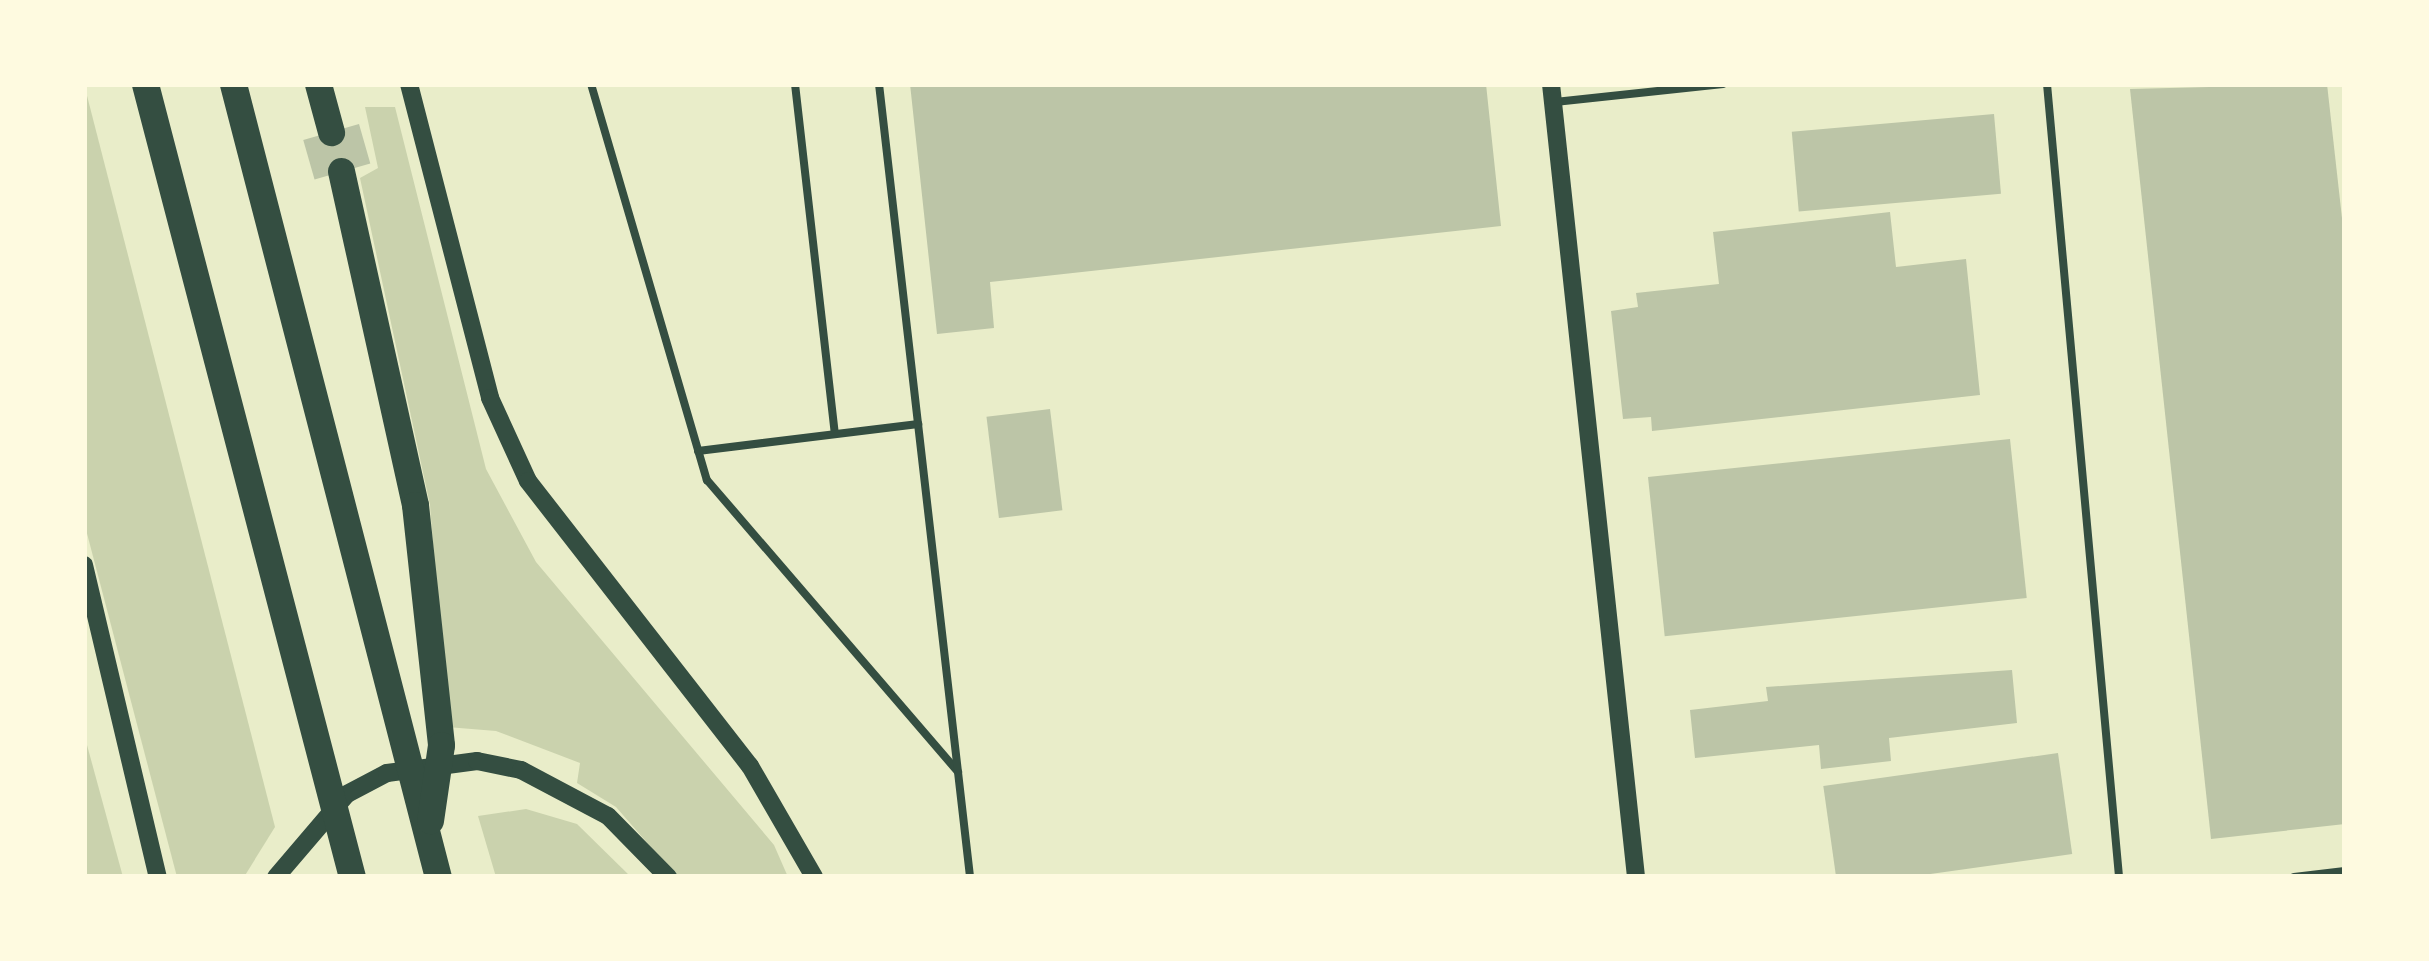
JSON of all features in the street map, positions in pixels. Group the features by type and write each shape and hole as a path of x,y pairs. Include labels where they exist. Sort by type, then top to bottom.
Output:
{"highway":[{"path":"146,84 352,877"},
{"path":"233,84 438,877"},
{"path":"318,84 331,132"},
{"path":"341,171 415,505 441,745 427,836"}],"street":[{"path":"409,84 490,398 528,482 750,766 814,877"},
{"path":"1552,93 1636,877"},
{"path":"84,565 158,877"},
{"path":"276,877 311,824 387,773 477,761 563,790 608,816 668,877"}],"lane":[{"path":"591,84 698,451 728,514 958,772"},
{"path":"795,84 835,434"},
{"path":"879,84 970,877"},
{"path":"1552,93 1723,84"},
{"path":"2047,84 2119,877"},
{"path":"698,451 918,424"},
{"path":"2294,877 2345,872"}],"green space":[{"path":"84,84 275,827 244,877 177,877 84,522"},
{"path":"365,107 395,107 486,469 536,562 774,845 788,877 677,877 616,807 577,783 580,763 496,731 447,727 430,505 360,178 378,168"},
{"path":"84,734 123,877 84,877"},
{"path":"526,809 577,824 631,877 496,877 478,816"}],"building":[{"path":"910,84 1486,84 1501,226 990,282 994,328 937,334"},
{"path":"2327,84 2345,245 2345,824 2211,839 2130,89"},
{"path":"1994,114 2001,194 1799,211 1792,132"},
{"path":"359,124 370,163 315,179 303,140"},
{"path":"1890,212 1896,267 1966,259 1980,395 1652,431 1651,417 1623,419 1611,311 1638,307 1636,293 1719,284 1713,232"},
{"path":"1050,409 1062,510 999,518 986,417"},
{"path":"2010,439 2027,598 1665,636 1648,477"},
{"path":"2012,670 2017,723 1889,738 1891,761 1821,769 1819,745 1695,758 1690,710 1768,701 1766,687"},
{"path":"2058,753 2072,854 1909,877 1836,877 1823,786"}]}
